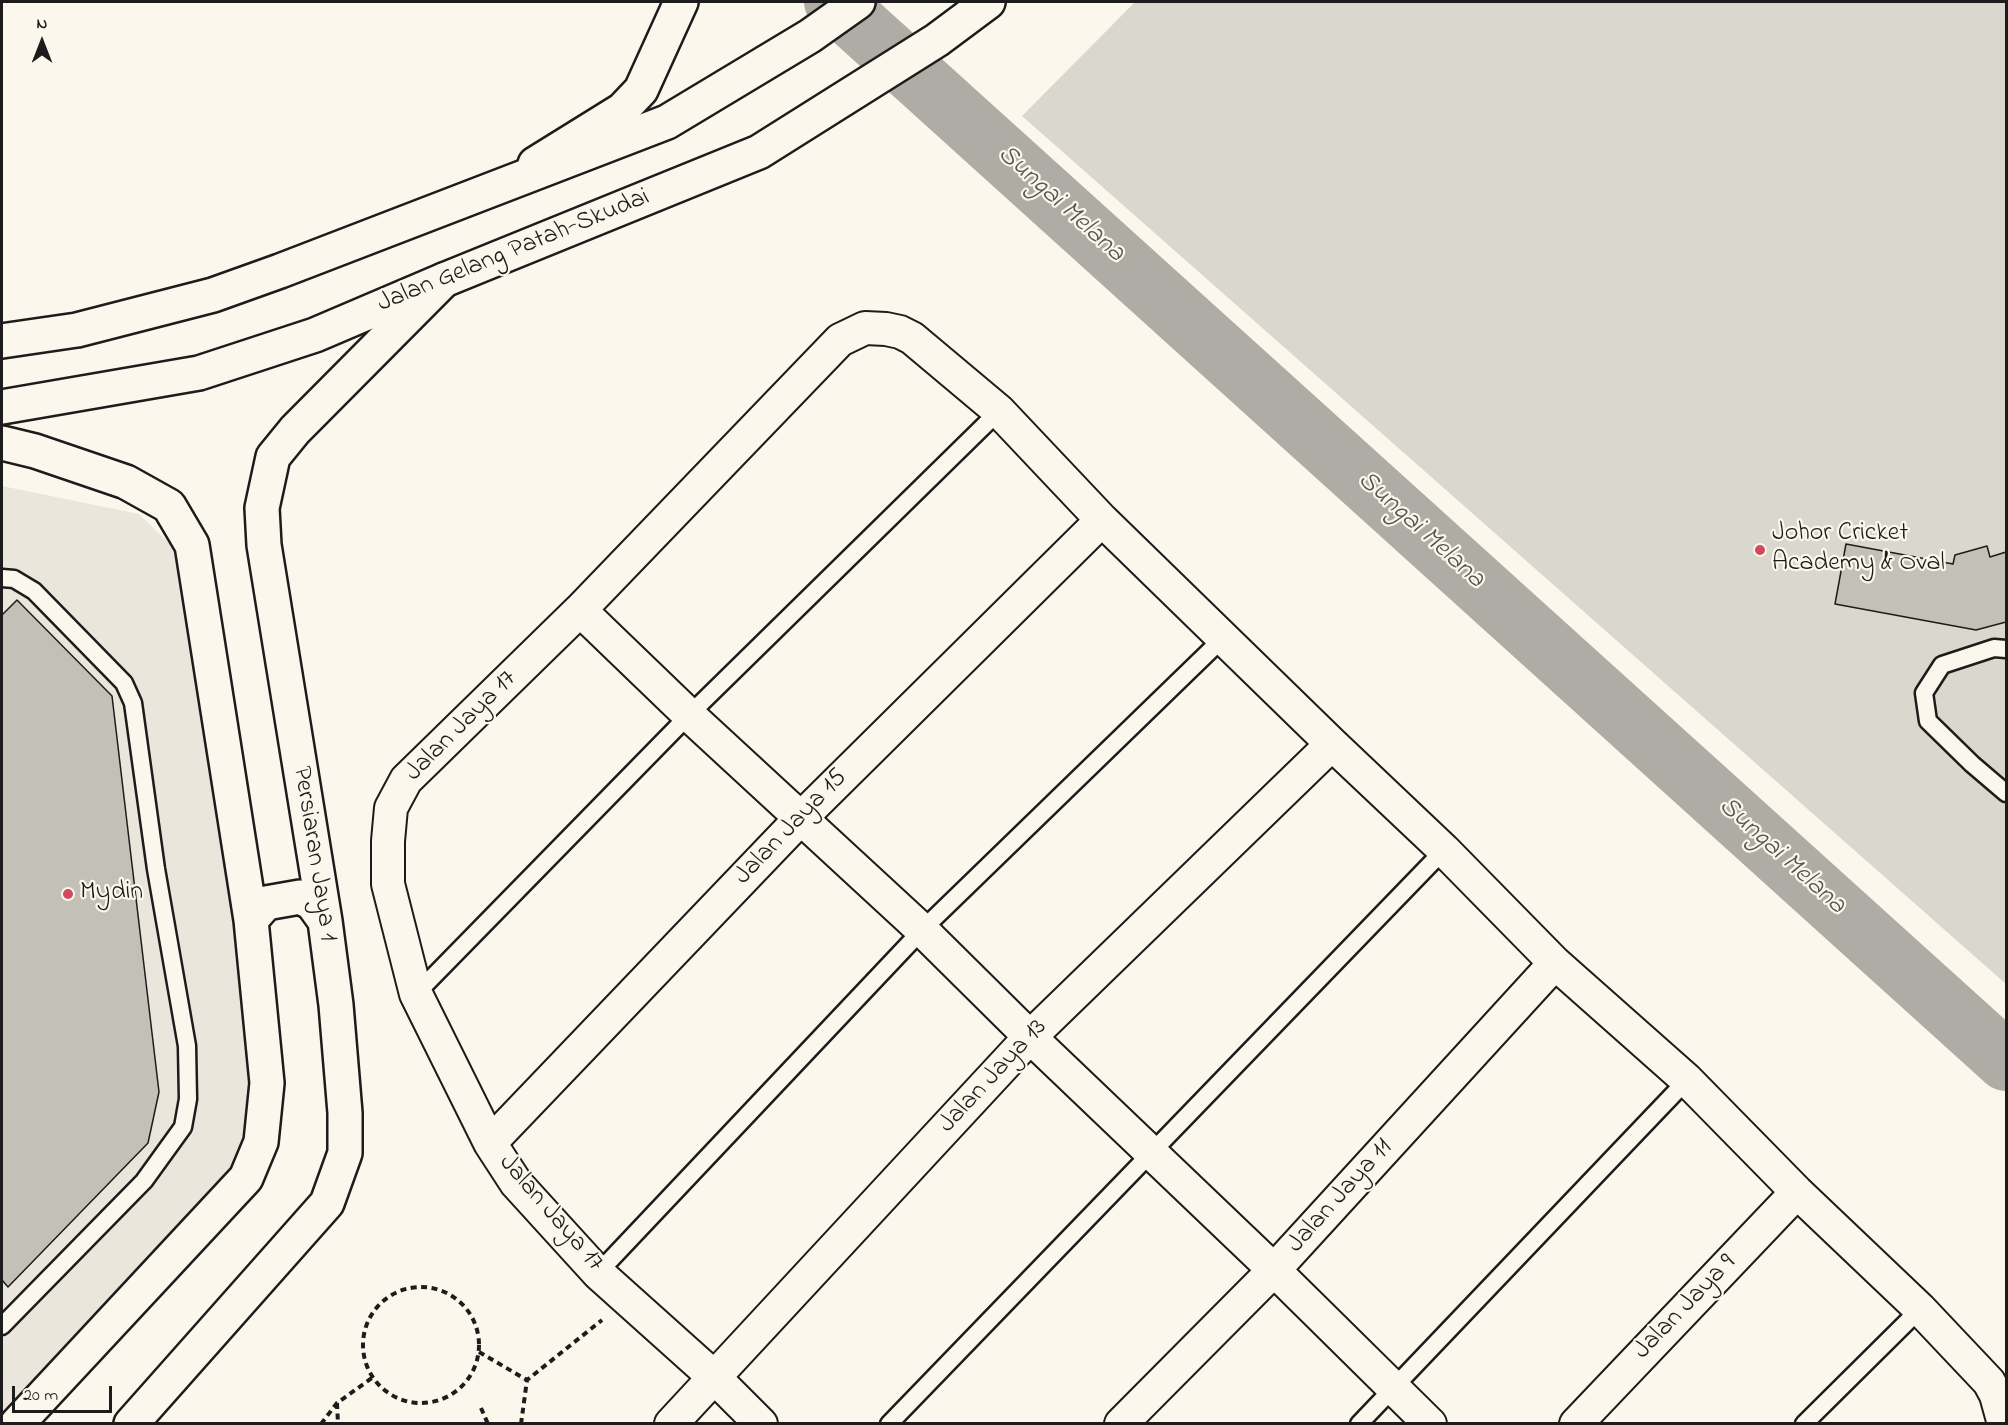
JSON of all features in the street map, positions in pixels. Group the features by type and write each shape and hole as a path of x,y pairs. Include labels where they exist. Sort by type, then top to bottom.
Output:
{"main road":[{"path":"495,189 622,110 641,90 681,2"},
{"path":"2,341 77,330 213,295 667,122 810,36 858,2"},
{"name":"Jalan Gelang Patah-Skudai","path":"2,407 199,373 315,335 759,152 937,40 988,2"},
{"name":"Persiaran Jaya 1","path":"143,1418 327,1203 345,1153 345,1113 326,921 264,545 262,508 273,457 295,430 444,280"},
{"path":"2,443 35,451 126,482 169,506 192,545 250,920 267,1083 261,1142 246,1178 17,1424"},
{"path":"250,920 266,903 300,897 312,903 326,921"}],"street":[{"name":"Jalan Jaya 17","path":"761,1424 714,1377 598,1273 516,1183 490,1143 416,994 388,884 388,841 392,808 406,780 580,610 840,340 865,328 900,332 912,338 999,411"},
{"path":"999,411 1102,520 1222,639 1444,850 1555,963 1687,1080 1797,1191 1920,1309 1989,1382 1996,1395 2004,1424"},
{"name":"Jalan Jaya 15","path":"490,1143 801,818 1102,520"},
{"path":"580,610 689,715 922,930 1430,1424"},
{"name":"Jalan Jaya 13","path":"670,1424 1030,1037 1332,744"},
{"name":"Jalan Jaya 11","path":"1121,1424 1274,1270 1555,963"},
{"name":"Jalan Jaya 9","path":"1576,1424 1797,1191"}],"lane":[{"path":"416,994 689,715 999,411"},
{"path":"2,578 14,579 34,591 124,682 133,703 156,869 187,1046 188,1099 183,1126 144,1181 2,1326"},
{"path":"598,1273 922,930 1222,639"},
{"path":"2007,649 1994,648 1942,665 1924,693 1928,722 1972,764 2007,793"},
{"path":"889,1424 1444,850"},
{"path":"1359,1424 1687,1080"},
{"path":"1804,1424 1920,1309"}],"path":[{"path":"418,1287 438,1289 456,1298 470,1313 478,1332 479,1352 474,1371 462,1387 445,1398 425,1403 405,1401 387,1392 372,1378 365,1362 362,1344 365,1327 385,1299 401,1290 418,1287"},
{"path":"521,1424 527,1380 628,1299"},
{"path":"479,1352 527,1380"},
{"path":"321,1424 337,1403 372,1378"},
{"path":"337,1403 338,1424"},
{"path":"481,1408 488,1424"}],"shaded area":[{"name":"Johor Cricket Academy & Oval","path":"1135,2 2006,2 2006,984 1022,116"},
{"path":"2,486 139,514 180,554 207,610 265,1136 2,1424"}],"building":[{"path":"1846,544 1953,564 1955,555 1987,546 1990,557 2006,552 2006,622 1976,630 1835,604"},
{"name":"Mydin","path":"17,600 112,696 159,1092 148,1143 8,1287 2,1280 2,615"}],"waterway":[{"name":"Sungai Melana","path":"834,2 2006,1061"}],"place":[{"name":"Johor Cricket Academy & Oval","path":"1760,550"},
{"name":"Mydin","path":"68,894"}]}
